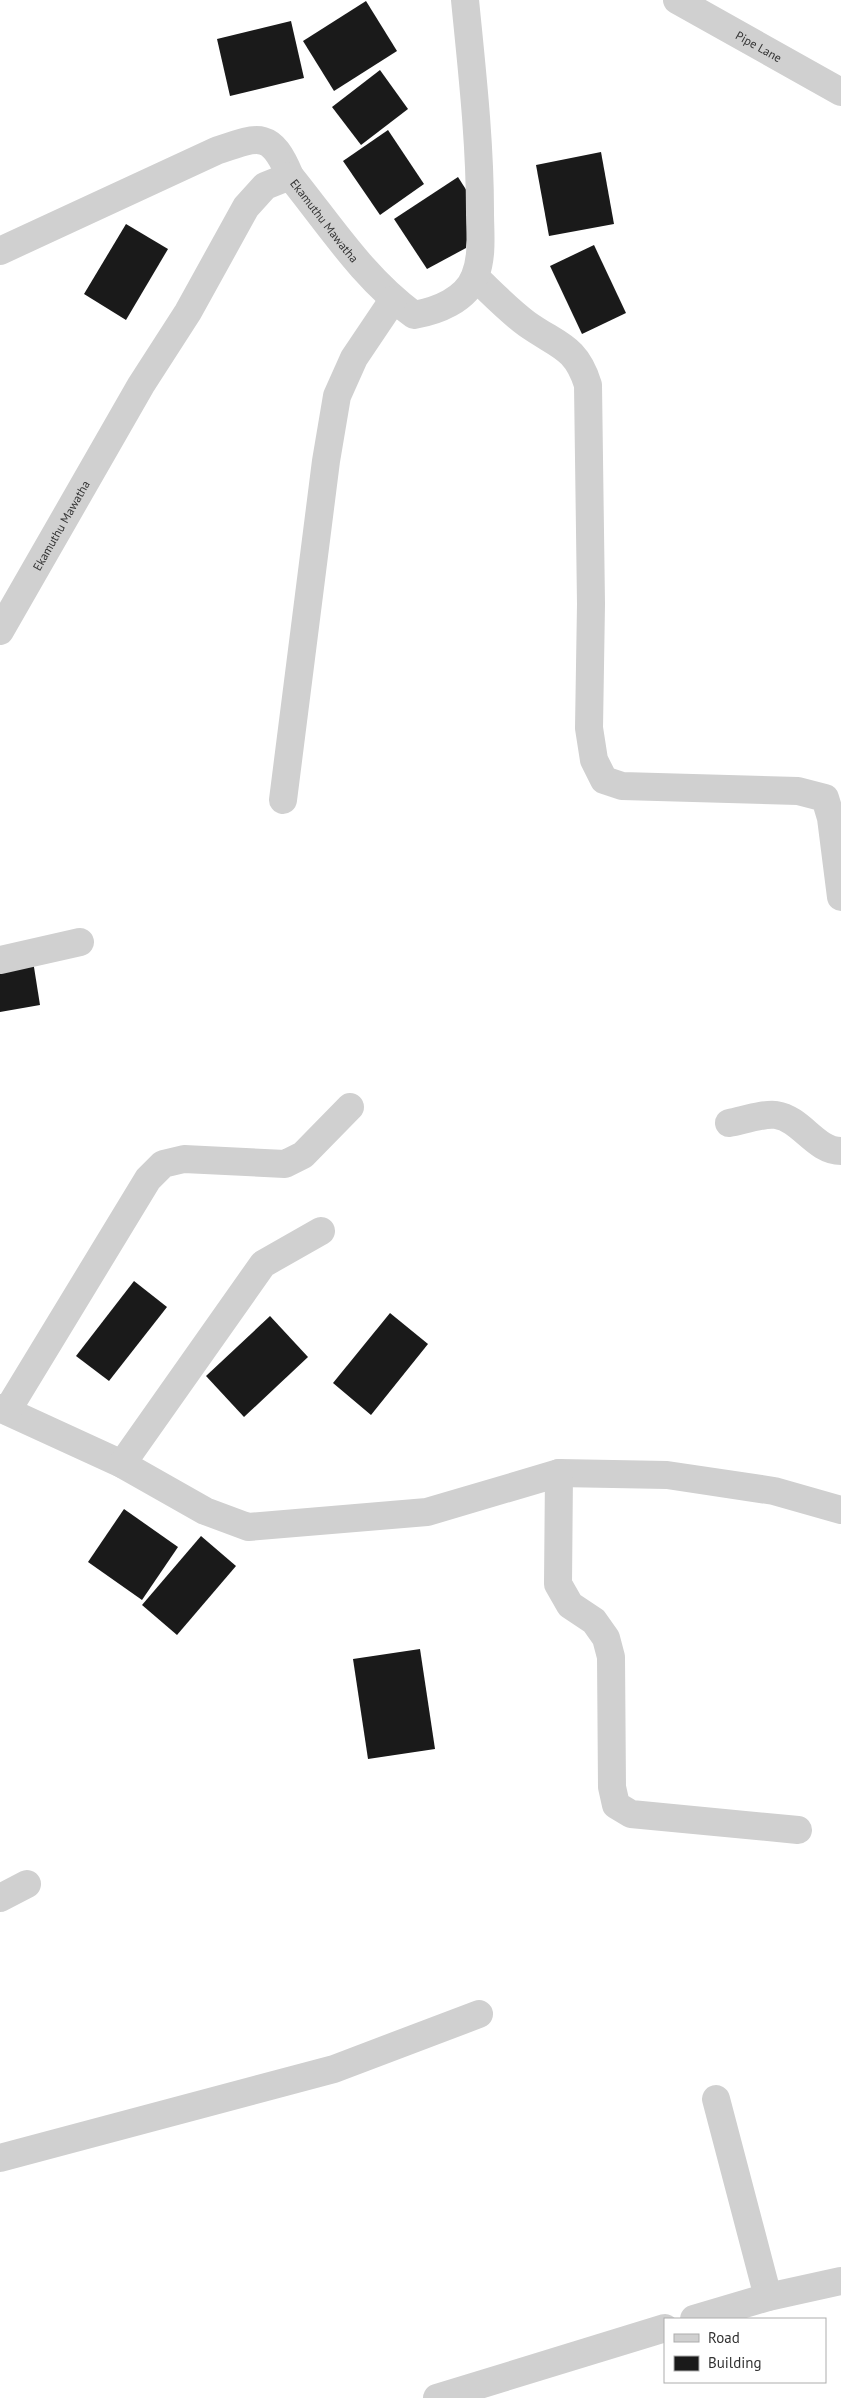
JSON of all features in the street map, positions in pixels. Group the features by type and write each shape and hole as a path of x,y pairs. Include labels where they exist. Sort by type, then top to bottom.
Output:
{"street":[{"name":"Ekamuthu Mawatha","path":"0,631 141,385 188,312 246,207 265,186 290,176 334,235 393,300 414,315 426,312 459,297 475,277 480,254 480,163 465,0"},
{"name":"Pipe Lane","path":"677,0 841,92"},
{"path":"0,251 216,151 247,140 267,141 280,152 290,176"},
{"path":"475,277 526,324 569,350 583,367 588,385 591,604 589,728 594,760 604,780 622,786 798,791 824,798 832,818 841,897"},
{"path":"283,800 326,461 337,396 354,358 393,300"},
{"path":"0,960 80,942"},
{"path":"350,1107 304,1155 285,1164 184,1159 162,1164 148,1179 4,1410 122,1464 205,1511 248,1527 427,1512 559,1473 666,1475 774,1492 841,1510"},
{"path":"729,1123 776,1115 796,1123 818,1142 841,1151"},
{"path":"122,1464 263,1264 322,1231"},
{"path":"559,1473 558,1584 570,1605 594,1621 606,1638 611,1657 612,1787 616,1805 631,1814 798,1830"},
{"path":"0,1898 27,1884"},
{"path":"0,2158 334,2069 479,2014"},
{"path":"716,2099 768,2297"},
{"path":"697,2318 768,2297 841,2281"},
{"path":"437,2398 664,2328"}],"building":[{"path":"366,1 397,51 334,91 303,41"},
{"path":"291,21 304,78 230,96 217,39"},
{"path":"380,70 408,109 361,145 332,107"},
{"path":"388,130 424,184 380,215 343,161"},
{"path":"601,152 614,224 549,236 536,165"},
{"path":"458,177 472,199 466,248 427,269 394,219"},
{"path":"126,224 168,249 126,320 84,294"},
{"path":"594,245 626,313 582,334 550,266"},
{"path":"30,942 40,1005 0,1012 0,947"},
{"path":"134,1281 167,1307 109,1381 76,1356"},
{"path":"390,1313 428,1344 371,1415 333,1383"},
{"path":"270,1316 308,1357 244,1417 206,1376"},
{"path":"124,1509 178,1547 142,1600 88,1562"},
{"path":"201,1536 236,1566 177,1635 142,1605"},
{"path":"420,1649 435,1749 368,1759 353,1659"}]}
